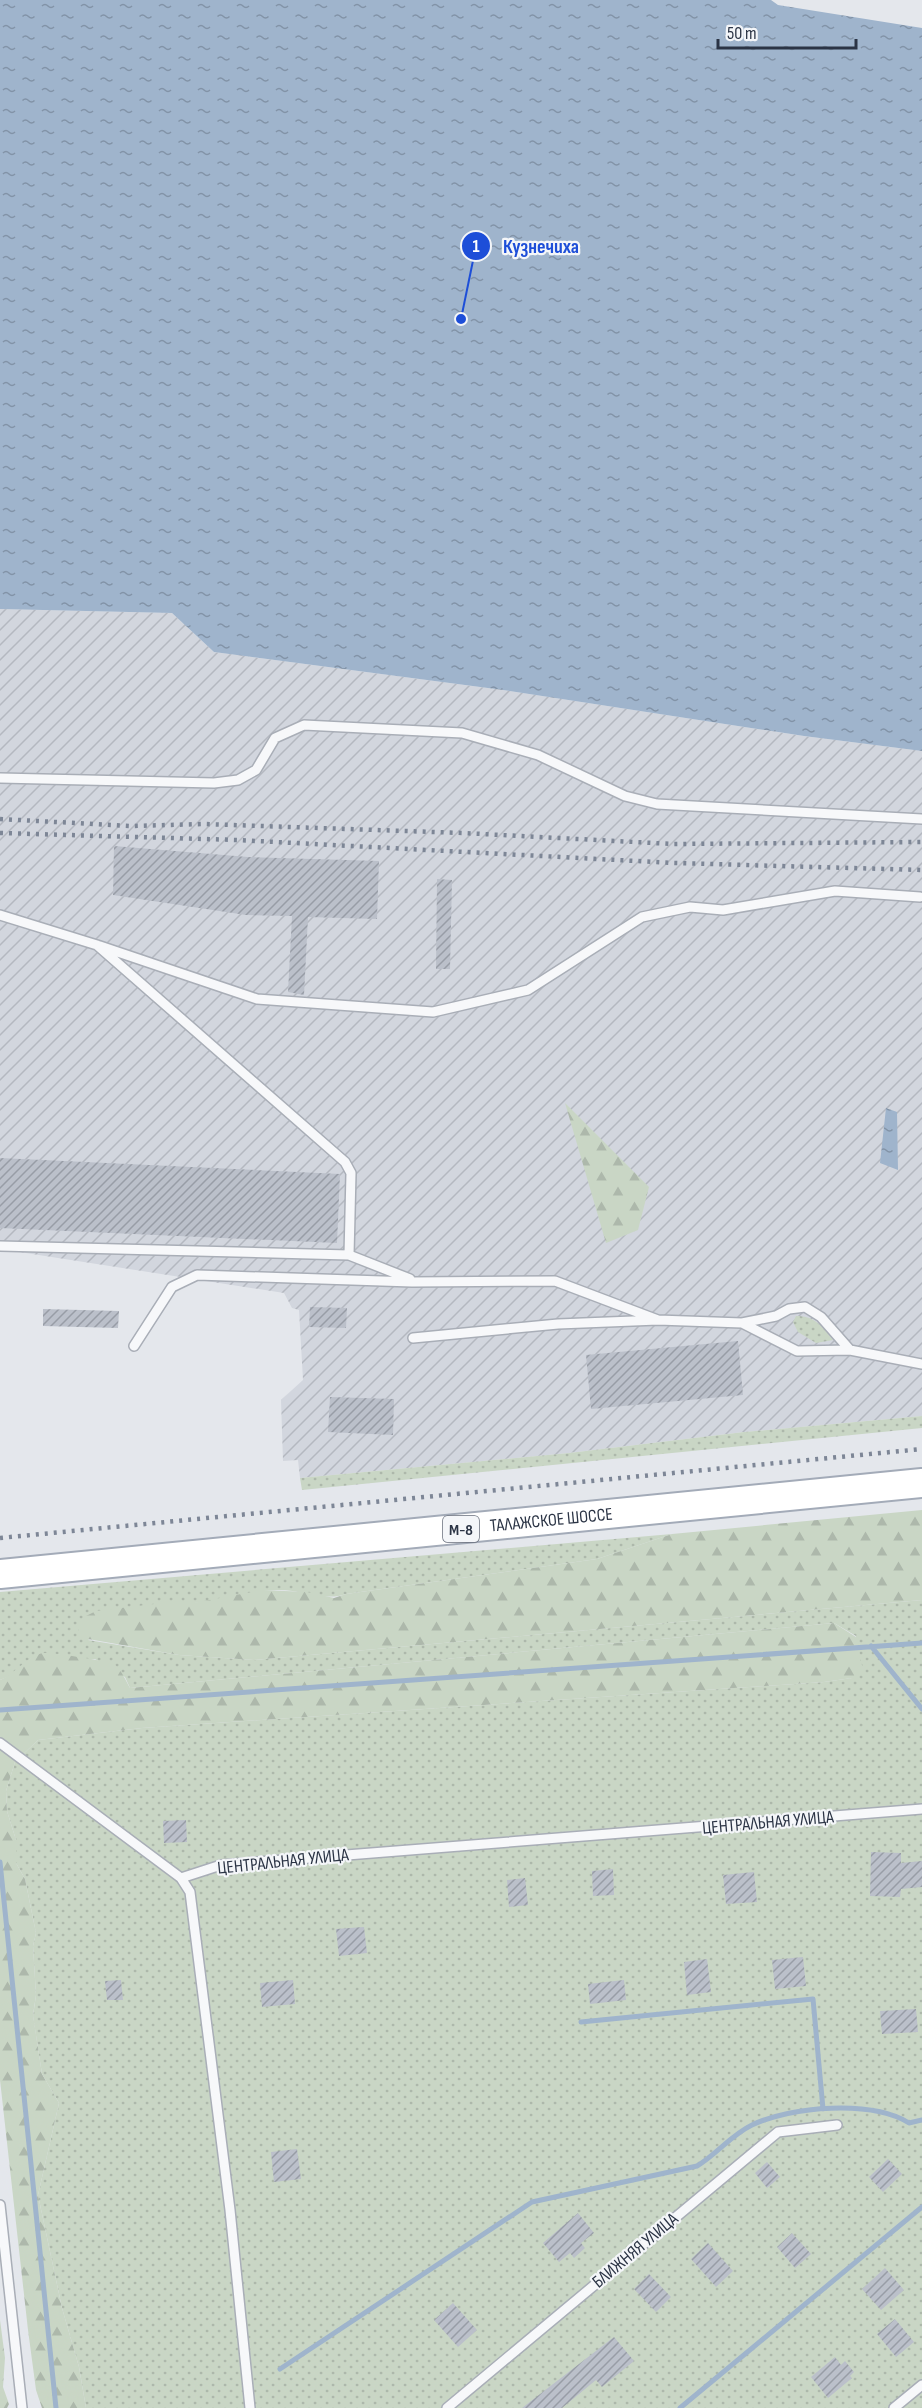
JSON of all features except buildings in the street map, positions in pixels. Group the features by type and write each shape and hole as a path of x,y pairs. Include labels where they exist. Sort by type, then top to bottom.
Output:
{"main road":[{"name":"ТАЛАЖСКОЕ ШОССЕ","path":"0,1574 922,1483"}],"lane":[{"path":"0,778 214,783 238,780 256,770 275,738 304,725 462,733 538,755 625,796 657,804 922,819"},
{"path":"0,915 258,999 433,1012 528,990 642,917 690,907 723,910 835,891 920,897"},
{"path":"97,945 345,1162 351,1173 349,1255"},
{"path":"0,1246 349,1255 417,1282"},
{"path":"134,1346 172,1287 197,1275 417,1282 555,1281 658,1320"},
{"path":"413,1338 558,1324 658,1320 742,1323 776,1316 789,1309 805,1307 821,1317 850,1350"},
{"path":"742,1323 797,1351 850,1350 922,1364"},
{"path":"0,1743 181,1878 190,1892 230,2210 250,2408"},
{"name":"ЦЕНТРАЛЬНАЯ УЛИЦА","path":"181,1878 221,1865 922,1809"},
{"name":"БЛИЖНЯЯ УЛИЦА","path":"447,2408 778,2132 837,2125"},
{"path":"0,2205 22,2408"},
{"path":"894,2408 922,2385"}],"shaded area":[{"path":"0,609 172,613 214,652 503,690 804,736 922,751 922,1416 744,1432 569,1453 300,1478 298,1460 283,1461 281,1400 303,1380 299,1310 292,1308 284,1293 0,1249"}],"green space":[{"path":"565,1103 649,1187 638,1230 606,1243"},
{"path":"796,1316 813,1320 833,1340 816,1343 798,1332 793,1322"},
{"path":"922,1416 922,1428 302,1490 300,1478 569,1453 744,1432"},
{"path":"922,1510 922,1600 254,1660 179,1655 88,1639 78,1630 84,1617 96,1611 179,1601 193,1603 262,1590 307,1592 334,1598 346,1594 597,1559 672,1534"},
{"path":"672,1534 597,1559 338,1596 277,1590 204,1602 166,1604 88,1640 179,1655 254,1660 922,1600 922,2408 86,2408 79,2367 62,2308 38,2195 59,2103 42,2074 33,2016 36,1995 33,1946 36,1933 25,1879 16,1863 16,1840 7,1811 6,1791 15,1762 38,1740 142,1728 824,1682 852,1678 856,1636 834,1623 130,1688 125,1677 95,1659 83,1660 56,1654 30,1659 12,1675 0,1680 0,1592"},
{"path":"834,1623 856,1637 863,1670 852,1678 824,1682 142,1728 38,1740 15,1762 6,1791 7,1811 16,1840 16,1863 25,1879 36,1933 33,1946 36,1995 33,2015 42,2074 59,2103 38,2195 62,2308 79,2367 86,2408 42,2408 36,2390 28,2330 0,2080 0,1680 43,1653 80,1657 115,1665 130,1688"},
{"path":"0,2320 5,2358 3,2387 9,2404 7,2408 0,2408"}],"water":[{"path":"0,0 771,0 778,5 922,28 922,751 804,736 503,690 214,652 172,613 0,609"},
{"path":"886,1108 897,1112 898,1170 880,1163"}],"waterway":[{"path":"0,1710 922,1643"},
{"path":"871,1646 922,1709"},
{"path":"0,1862 56,2408"},
{"path":"581,2022 813,1999 823,2109"},
{"path":"280,2369 532,2202 697,2166 744,2129 788,2113 831,2108 853,2109 874,2111 909,2123 922,2120"},
{"path":"680,2408 922,2207"}],"railway":[{"path":"0,819 131,826 204,824 463,833 673,844 922,842"},
{"path":"0,833 238,840 674,863 922,870"},
{"path":"0,1538 922,1449"}],"place":[{"name":"Кузнечиха","path":"461,319"}]}
